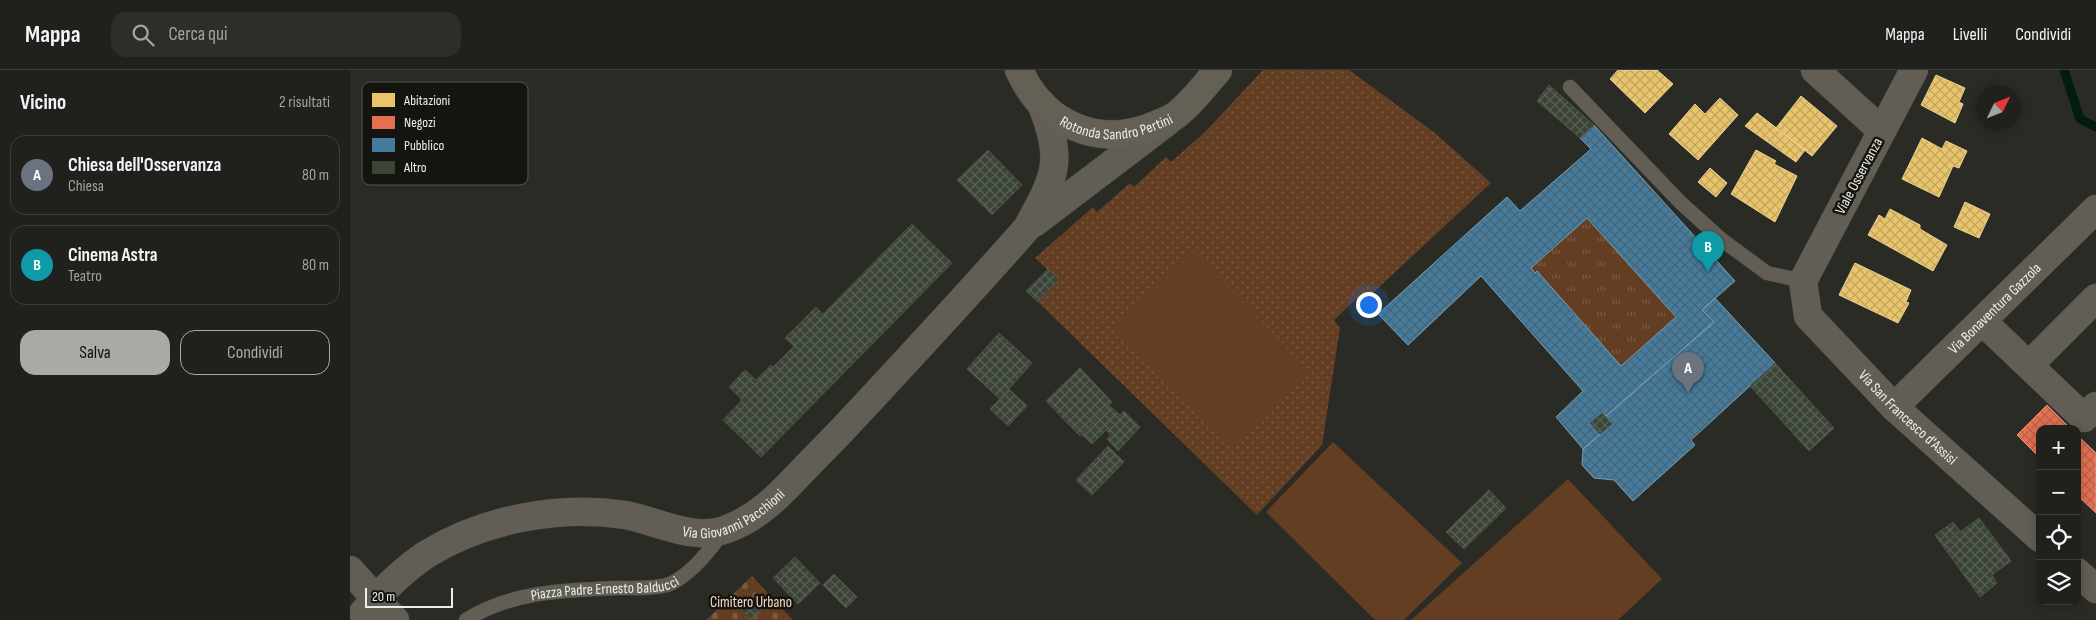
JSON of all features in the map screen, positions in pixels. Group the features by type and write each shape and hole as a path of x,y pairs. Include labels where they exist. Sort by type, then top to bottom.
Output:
{"street":[{"name":"Rotonda Sandro Pertini","path":"1019,70 1027,86 1041,103 1073,128 1115,135 1135,133 1175,116 1218,70"},
{"path":"1815,70 1882,131"},
{"name":"Viale Osservanza","path":"1803,281 1914,70"},
{"name":"Via Giovanni Pacchioni","path":"1027,228 1048,190 1055,169 1050,125 1041,103"},
{"name":"Via Giovanni Pacchioni","path":"357,620 376,597 426,555 487,527 525,517 574,512 625,516 689,532 724,530 752,519 770,505 856,416 1027,228 1096,178 1175,116"},
{"name":"Via Bonaventura Gazzola","path":"1894,408 2096,209"},
{"name":"Via San Francesco d'Assisi","path":"1803,281 1808,316 1894,408 2036,534"},
{"path":"2029,365 2096,298"},
{"path":"1982,321 2084,418 2096,406"},
{"path":"350,570 395,620"},
{"path":"2081,576 2096,589"}],"lane":[{"path":"1570,86 1682,203 1722,240 1767,273 1803,281"},
{"name":"Piazza Padre Ernesto Balducci","path":"466,620 499,605 532,596 572,589 670,585 684,575 710,550 724,530"}],"green space":[{"path":"1263,70 1349,70 1435,133 1491,183 1363,302 1357,298 1334,320 1340,328 1322,445 1257,515 1038,302 1059,280 1035,258 1093,207 1097,212 1130,183 1134,187 1166,157 1171,162 1205,132"},
{"path":"1587,218 1676,317 1621,366 1531,268"},
{"path":"1193,252 1309,370 1231,450 1112,331"},
{"path":"1333,442 1462,563 1404,620 1375,620 1266,512"},
{"path":"1568,479 1662,579 1618,620 1411,620"},
{"name":"Cimitero Urbano","path":"752,576 793,620 706,620"}],"building: Abitazioni":[{"path":"1618,70 1657,70 1673,84 1645,113 1610,79"},
{"path":"1936,75 1965,88 1959,102 1963,104 1955,123 1921,105"},
{"path":"1801,96 1837,126 1812,156 1776,128"},
{"path":"1720,98 1738,115 1698,160 1669,134 1695,104 1705,114"},
{"path":"1757,113 1805,150 1796,162 1745,126"},
{"path":"1922,138 1942,149 1946,141 1967,151 1959,168 1953,166 1939,197 1902,179"},
{"path":"1756,150 1776,161 1774,164 1797,176 1775,222 1731,194"},
{"path":"1710,168 1727,183 1716,197 1698,182"},
{"path":"1965,202 1990,214 1979,238 1954,227"},
{"path":"1890,209 1920,225 1920,229 1947,245 1933,271 1868,235 1879,215 1885,219"},
{"path":"1855,263 1911,290 1906,302 1909,303 1898,323 1839,295"}],"building: Negozi":[{"path":"2047,405 2067,425 2036,425 2036,454 2017,435"},
{"path":"2081,439 2096,453 2096,513 2081,499"}],"building: Pubblico":[{"path":"1594,125 1735,281 1702,310 1714,322 1606,416 1602,413 1590,423 1600,434 1583,449 1556,417 1583,391 1481,276 1408,345 1378,314 1507,197 1520,211 1591,149 1580,138","holes":["1587,218 1676,317 1621,366 1537,271 1535,273 1531,268"]},
{"path":"1715,298 1775,363 1691,440 1695,445 1633,501 1614,480 1594,478 1582,465 1583,449 1612,424 1606,416 1714,322 1702,310"}],"building: Altro":[{"path":"1549,85 1594,125 1580,138 1537,101"},
{"path":"988,150 1022,185 992,215 957,180"},
{"path":"912,224 952,263 761,457 723,420 742,400 729,387 745,370 756,380 771,365 773,367 794,346 785,338 816,307 823,314"},
{"path":"1048,269 1059,280 1038,302 1026,291"},
{"path":"999,333 1032,363 1000,399 967,369"},
{"path":"1775,363 1834,428 1809,451 1750,386"},
{"path":"1080,368 1112,402 1080,436 1046,401"},
{"path":"1009,389 1027,406 1008,426 990,409"},
{"path":"1109,405 1120,415 1124,411 1140,427 1118,451 1107,439 1111,435 1106,430 1092,444 1082,435"},
{"path":"1602,413 1612,424 1600,434 1590,423"},
{"path":"1108,446 1124,462 1092,495 1076,480"},
{"path":"1489,490 1506,508 1464,549 1446,532"},
{"path":"1979,518 2011,561 1992,575 1997,583 1980,597 1942,545"},
{"path":"1953,522 1960,531 1942,545 1935,535"},
{"path":"795,557 820,583 798,604 773,578"},
{"path":"834,574 857,597 846,608 823,585"},
{"path":"750,601 760,612 752,620 741,610"}],"waterway":[{"path":"2064,70 2080,119 2096,127"}],"place":[{"name":"Cinema Astra","path":"1708,272"},
{"name":"Chiesa dell'Osservanza","path":"1688,393"}]}
